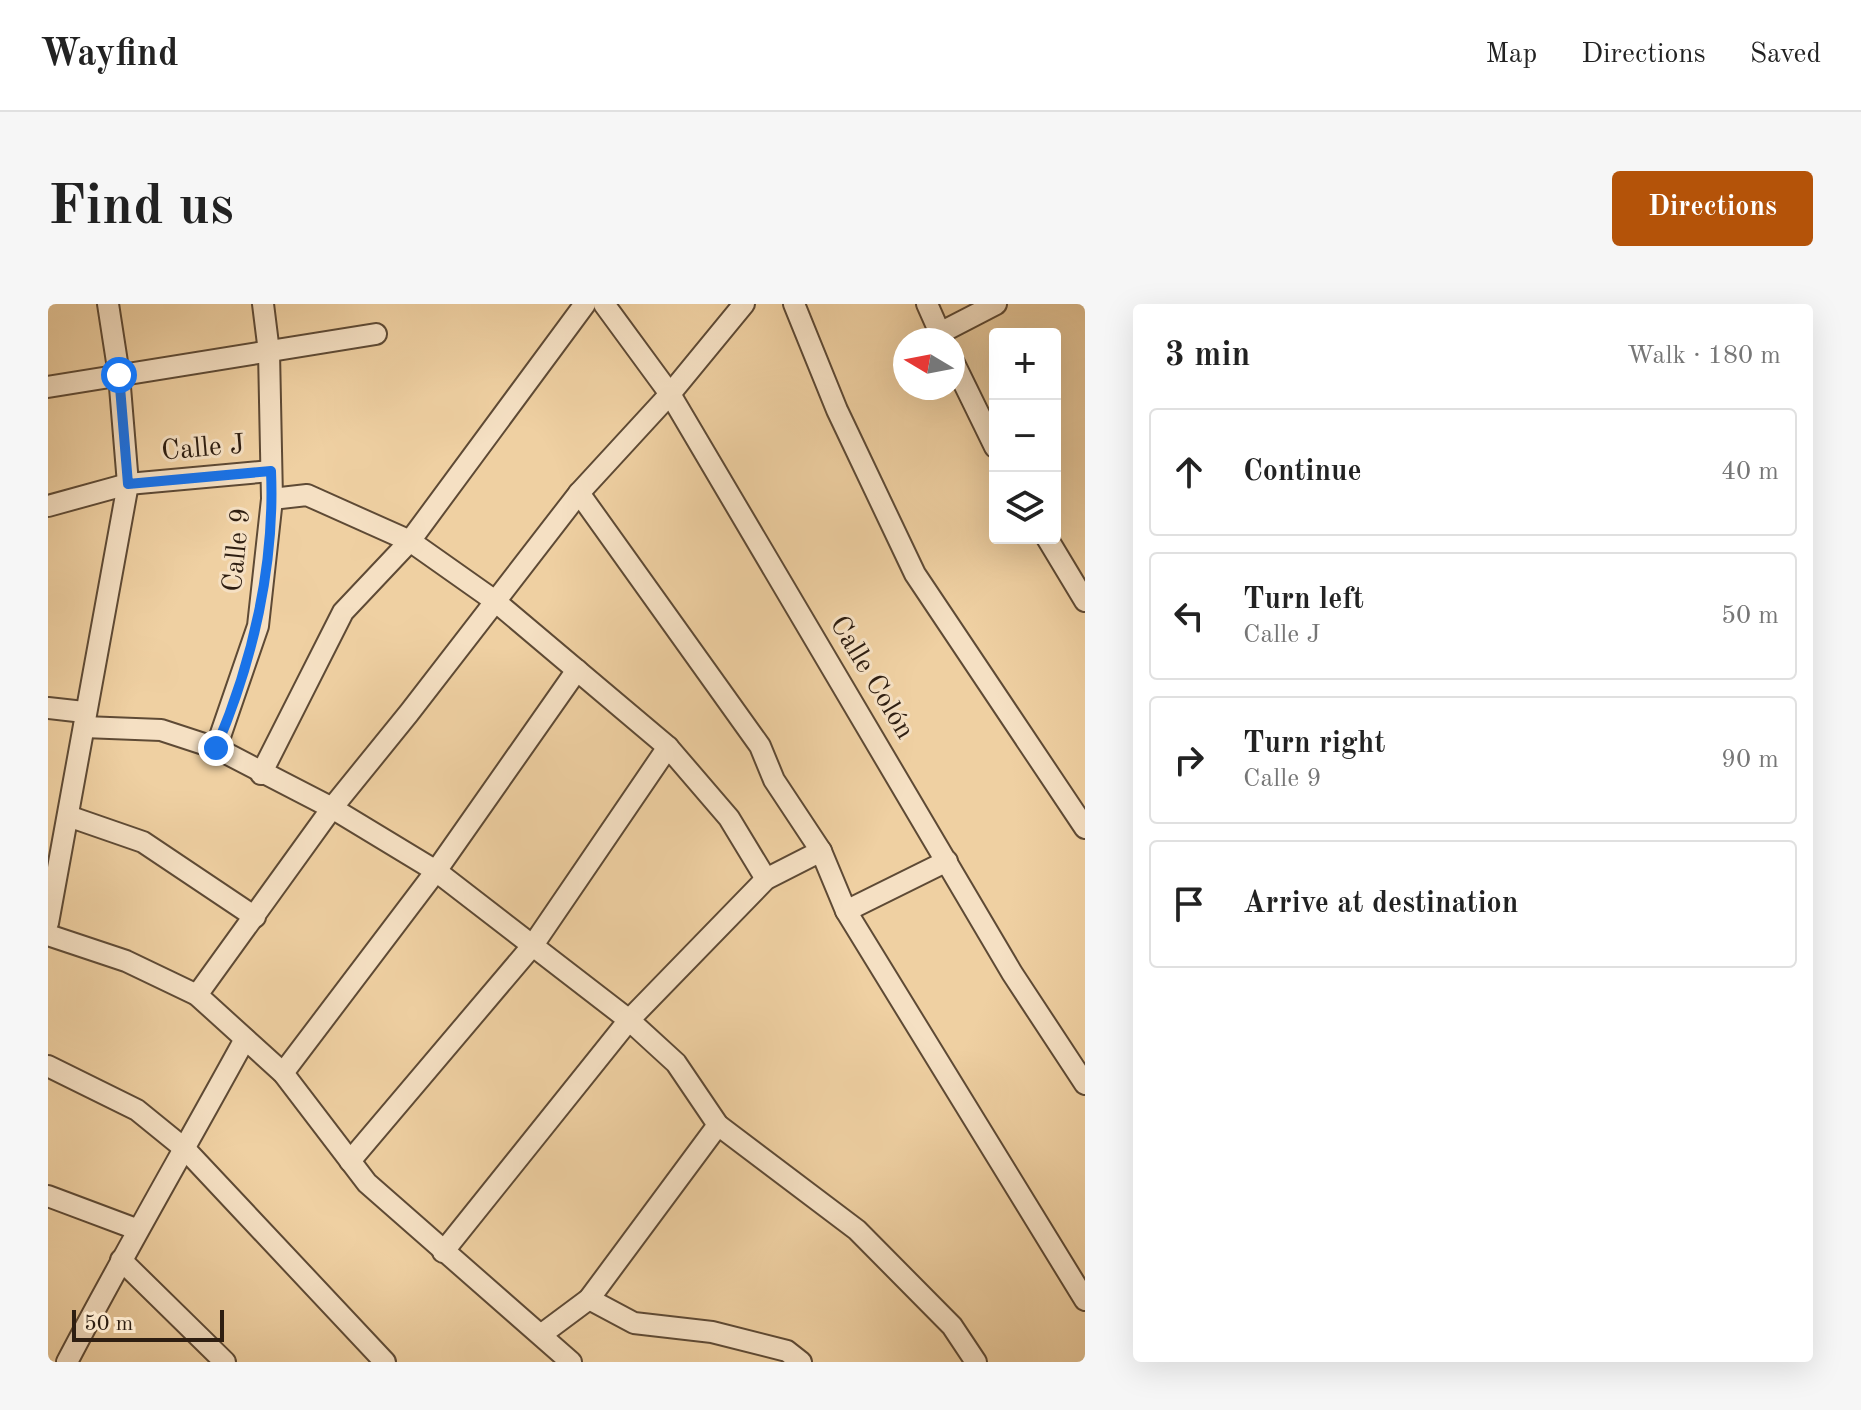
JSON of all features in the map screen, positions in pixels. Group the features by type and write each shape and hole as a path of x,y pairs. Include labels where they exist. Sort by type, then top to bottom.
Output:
{"street":[{"name":"Calle 9","path":"216,748 258,626 272,499 269,352 263,304"},
{"path":"261,774 343,612 410,541 585,304"},
{"name":"Calle Colón","path":"604,304 670,394 1012,973 1085,1084"},
{"path":"197,995 332,808 579,493 670,394 744,304"},
{"path":"794,304 837,410 915,574 1085,828"},
{"path":"927,304 937,328"},
{"path":"956,328 996,304"},
{"path":"48,923 128,484 110,305"},
{"path":"48,387 376,334"},
{"path":"965,386 989,435"},
{"name":"Calle J","path":"48,506 128,484 271,471"},
{"path":"579,493 760,746 774,780 821,851 846,911 1085,1300"},
{"path":"272,499 307,495 410,541 495,601 668,747 729,818 766,879"},
{"path":"1051,544 1085,601"},
{"path":"283,1073 436,871 577,670"},
{"path":"48,708 84,719 161,730 216,748 261,774 332,808 436,871 629,1020 676,1063 718,1125 857,1230 952,1326 976,1362"},
{"path":"350,1161 533,945 668,747"},
{"path":"68,816 143,842 255,917"},
{"path":"443,1252 629,1020 766,879 821,851"},
{"path":"846,911 947,861"},
{"path":"48,935 126,961 197,995 283,1073 367,1183 571,1362"},
{"path":"67,1362 136,1229 185,1149 245,1039"},
{"path":"48,1066 137,1110 185,1149 385,1362"},
{"path":"542,1334 589,1299 718,1125"},
{"path":"48,1196 136,1229"},
{"path":"121,1260 225,1362"},
{"path":"589,1299 634,1323 712,1332 787,1351 801,1362"}],"route":[{"path":"119,375 128,484 271,471 272,499 258,626 216,748"}]}
